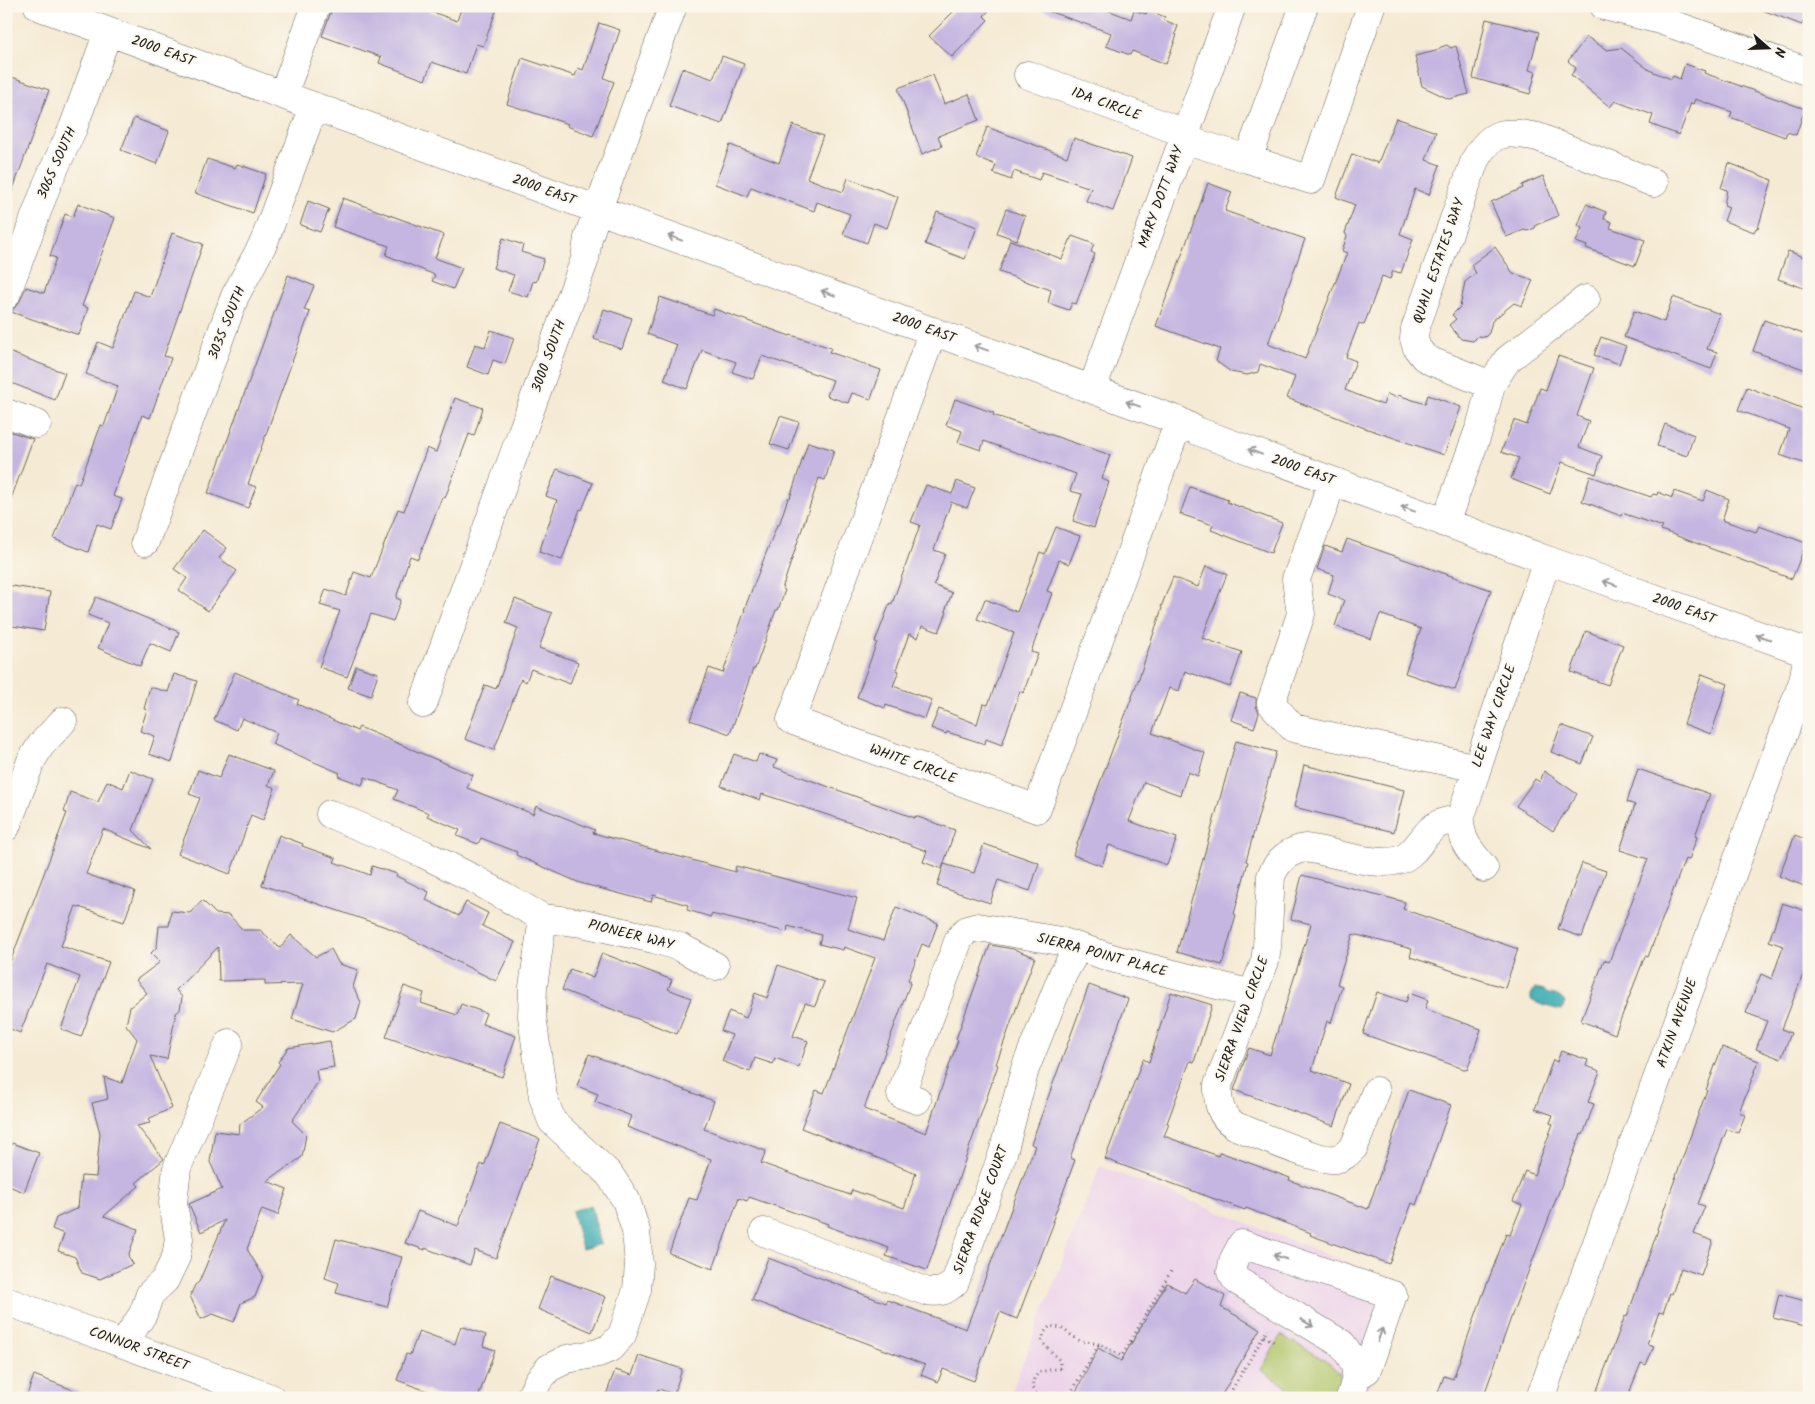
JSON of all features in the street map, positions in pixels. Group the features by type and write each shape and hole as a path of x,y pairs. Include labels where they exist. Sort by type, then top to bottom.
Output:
{"street":[{"name":"2000 EAST","path":"38,6 1092,389 1179,421 1197,431 1445,523 1808,651"},
{"path":"283,95 316,6"},
{"name":"3000 SOUTH","path":"423,704 584,259 588,238 598,209 673,6"},
{"name":"MARY DOTT WAY","path":"1092,389 1232,6"},
{"path":"1248,159 1304,6"},
{"name":"IDA CIRCLE","path":"1028,74 1184,136 1311,180 1371,6"},
{"path":"1604,6 1660,20 1809,72"},
{"name":"3065 SOUTH","path":"6,295 48,182 73,128 108,32"},
{"name":"3035 SOUTH","path":"145,542 235,296 264,242 314,106"},
{"name":"QUAIL ESTATES WAY","path":"1491,385 1433,362 1421,352 1414,339 1420,311 1475,160 1483,146 1498,135 1518,133 1538,137 1654,183"},
{"path":"1445,523 1481,424 1491,385 1507,360 1586,299"},
{"name":"WHITE CIRCLE","path":"933,331 791,720 809,727 1037,809 1179,421"},
{"path":"6,413 37,424"},
{"path":"1331,481 1324,506 1296,579 1301,614 1271,703 1294,728 1476,768"},
{"name":"LEE WAY CIRCLE","path":"1460,819 1547,560"},
{"name":"ATKIN AVENUE","path":"1540,1398 1801,687 1808,651"},
{"path":"6,826 31,761 41,745 62,721"},
{"path":"330,814 424,854 474,878 543,918 533,987 532,1016 543,1097 552,1120 609,1174 626,1200 636,1231 639,1264 637,1290 622,1334 610,1348 567,1360 549,1368 538,1380 530,1398"},
{"path":"1460,819 1460,832 1484,868"},
{"name":"SIERRA VIEW CIRCLE","path":"1376,1091 1354,1147 1348,1154 1334,1159 1318,1157 1232,1124 1222,1112 1218,1103 1218,1085 1266,954 1271,876 1274,867 1286,854 1305,848 1378,862 1397,861 1413,851 1433,828 1440,823 1460,819"},
{"name":"PIONEER WAY","path":"543,918 583,923 654,939 680,947 715,966"},
{"name":"SIERRA POINT PLACE","path":"917,1100 901,1094 959,939 968,930 978,927 1060,941 1114,959 1252,994"},
{"name":"SIERRA RIDGE COURT","path":"764,1232 925,1291 939,1293 948,1290 955,1282 1003,1153 1025,1069 1063,974 1078,947"},
{"path":"150,1354 157,1319 164,1300 165,1280 178,1249 179,1239 173,1203 177,1168 229,1043"},
{"path":"1242,1244 1394,1295 1367,1370 1353,1387 1352,1358 1342,1344 1236,1280 1232,1272 1234,1259 1242,1244"},
{"path":"124,1344 142,1314 150,1294 165,1280"},
{"name":"CONNOR STREET","path":"6,1302 271,1398"}],"path":[{"path":"1044,1398 1032,1388 1034,1378 1039,1372 1060,1368 1060,1361 1042,1342 1044,1333 1050,1326 1061,1328 1080,1340 1099,1344 1122,1356 1171,1271"},
{"path":"1228,1398 1268,1329"},
{"path":"1264,1336 1276,1343"},
{"path":"1068,1398 1099,1344"}],"shaded area":[{"path":"1100,1166 1406,1285 1364,1398 1009,1398"}],"green space":[{"path":"1281,1335 1315,1354 1338,1372 1341,1378 1339,1398 1303,1398 1261,1370"}],"water":[{"path":"1535,988 1544,990 1548,994 1562,999 1565,1003 1562,1010 1531,1000 1531,995"},
{"path":"591,1205 601,1244 582,1249 572,1211"}],"building":[{"path":"333,6 416,6 457,21 462,6 498,6 483,46 476,44 466,74 432,62 425,80 379,63 381,57 322,36"},
{"path":"959,6 993,6 984,16 988,20 952,57 929,36"},
{"path":"1043,6 1097,6 1131,19 1134,10 1146,14 1147,10 1165,17 1164,20 1178,26 1175,34 1177,35 1166,64 1132,51 1130,55 1106,46 1111,33 1042,9"},
{"path":"1758,6 1809,6 1802,25 1757,8"},
{"path":"1486,19 1539,32 1529,70 1536,72 1530,94 1473,78"},
{"path":"599,23 620,30 604,78 614,82 593,136 567,126 568,124 507,104 522,58 575,76 578,68 583,70"},
{"path":"1587,37 1607,50 1621,48 1649,70 1671,79 1673,76 1680,79 1685,64 1705,71 1704,73 1805,109 1796,135 1787,132 1785,137 1730,117 1732,112 1695,99 1693,104 1691,103 1679,135 1650,124 1653,115 1615,101 1610,107 1571,75 1576,68 1568,61"},
{"path":"1447,45 1451,48 1456,46 1469,94 1449,99 1422,86 1415,56 1436,51"},
{"path":"722,56 744,64 722,124 669,106 682,68 713,79"},
{"path":"6,75 49,90 9,200 6,200"},
{"path":"933,75 944,104 969,94 979,120 938,136 942,146 922,154 898,88"},
{"path":"134,118 169,131 157,164 121,150"},
{"path":"1396,118 1436,132 1426,160 1440,165 1429,195 1415,189 1400,234 1413,239 1401,273 1393,271 1390,279 1382,276 1364,325 1359,323 1346,357 1356,361 1345,390 1383,405 1387,394 1397,398 1398,395 1425,404 1428,395 1461,407 1444,455 1362,427 1287,398 1295,377 1260,364 1258,372 1247,375 1231,372 1216,361 1220,349 1156,326 1208,183 1232,192 1225,211 1305,239 1268,344 1305,359 1347,253 1342,251 1347,236 1345,233 1355,205 1336,197 1352,154 1378,163"},
{"path":"793,125 823,136 807,178 843,192 848,178 898,197 887,228 874,223 867,243 843,234 850,214 817,202 814,211 751,187 747,196 715,184 730,145 779,163"},
{"path":"987,127 1067,157 1074,138 1132,158 1113,211 1086,201 1091,188 1042,172 1039,180 1014,171 1011,180 993,173 996,165 976,157"},
{"path":"207,159 235,168 237,164 266,174 253,213 195,193"},
{"path":"1729,163 1772,180 1758,228 1754,232 1724,221 1729,207 1724,205 1727,190 1721,188"},
{"path":"1543,176 1558,216 1536,225 1535,228 1506,237 1491,202 1523,188 1522,185"},
{"path":"343,198 444,235 435,258 462,268 453,289 432,281 435,275 386,255 389,246 333,227"},
{"path":"308,201 329,209 320,232 300,225"},
{"path":"78,204 115,218 82,306 88,308 79,335 11,312 20,301 26,287 44,293 56,258 50,256 65,214 73,217"},
{"path":"1586,204 1606,212 1604,219 1612,222 1610,228 1645,240 1635,266 1586,248 1587,246 1576,242 1582,228 1578,226"},
{"path":"1006,209 1025,216 1017,240 997,233"},
{"path":"937,212 977,227 965,259 925,244"},
{"path":"172,233 203,244 164,356 171,358 150,418 142,415 113,496 122,499 111,529 97,524 88,552 54,539 75,482 79,484 101,425 104,426 118,386 86,374 98,342 113,348 134,291 150,297"},
{"path":"1072,236 1094,244 1091,252 1095,254 1076,304 1072,303 1069,310 1048,303 1051,290 999,272 1010,240 1062,259"},
{"path":"503,238 523,245 521,252 544,259 536,282 533,281 528,297 508,291 514,275 493,268"},
{"path":"1495,247 1513,273 1533,280 1522,306 1514,303 1492,321 1489,333 1485,337 1478,336 1473,341 1461,339 1449,325 1456,319 1452,315 1460,307 1465,282 1476,273 1471,265"},
{"path":"1788,251 1809,259 1809,290 1778,279"},
{"path":"288,275 314,286 304,310 310,312 248,484 256,487 248,508 208,493"},
{"path":"660,297 712,315 714,309 790,336 831,348 829,352 881,370 871,399 852,393 848,403 827,396 833,380 762,356 753,379 732,372 736,362 702,350 687,389 664,380 677,345 647,334"},
{"path":"1673,297 1720,314 1707,349 1717,352 1711,369 1624,337 1634,311 1664,322"},
{"path":"604,309 632,318 622,349 594,339"},
{"path":"1764,320 1809,336 1809,371 1753,351"},
{"path":"491,330 514,338 505,364 493,360 488,375 467,367 475,344 485,347"},
{"path":"1601,337 1626,346 1619,364 1594,355"},
{"path":"6,351 65,373 55,400 6,381"},
{"path":"1558,356 1594,368 1577,416 1589,421 1579,447 1602,456 1596,474 1562,462 1550,494 1511,479 1519,458 1501,452 1514,420 1527,425 1540,388 1546,390"},
{"path":"1747,387 1809,411 1809,465 1780,455 1789,429 1738,410"},
{"path":"455,398 483,408 474,436 469,434 445,498 442,497 418,559 410,556 396,598 401,600 393,621 371,614 347,677 319,667 340,611 320,605 326,589 346,596 354,572 371,578 398,509 404,511 427,448 436,452"},
{"path":"955,399 994,413 993,415 1110,455 1102,479 1109,482 1094,528 1073,521 1082,494 1070,491 1076,474 984,441 981,450 958,442 962,431 946,425"},
{"path":"780,416 799,422 789,450 770,444"},
{"path":"1665,424 1694,435 1687,456 1657,446"},
{"path":"6,430 33,439 8,507 6,507"},
{"path":"808,442 834,450 825,480 819,478 782,589 785,590 755,669 753,669 730,734 690,720 709,668 723,673 744,610 788,498 790,498"},
{"path":"557,469 593,483 582,510 580,509 562,560 539,552 557,500 546,496"},
{"path":"1590,476 1651,497 1653,494 1657,495 1658,492 1672,498 1674,491 1703,501 1707,490 1729,499 1722,520 1756,532 1759,526 1806,543 1792,579 1661,530 1663,527 1622,513 1621,516 1582,501"},
{"path":"957,481 975,488 967,508 951,502 934,550 945,554 934,585 952,593 945,611 947,612 939,632 922,626 918,638 909,634 896,670 899,671 893,686 932,700 925,719 886,705 885,708 857,697 877,642 875,642 890,603 892,604 920,525 911,522 926,485 952,494"},
{"path":"1190,487 1228,500 1227,502 1282,523 1271,553 1211,530 1213,525 1180,514"},
{"path":"1056,527 1080,536 1069,564 1059,560 1047,591 1052,593 1031,652 1038,654 1023,693 1020,691 1002,745 986,739 985,744 931,728 939,709 977,724 983,704 988,705 1014,633 977,619 985,599 1017,612 1040,552 1045,554"},
{"path":"203,530 227,548 219,558 237,571 208,611 179,590 187,578 174,569"},
{"path":"1347,539 1491,590 1455,690 1405,673 1421,629 1380,614 1371,639 1335,626 1344,600 1328,594 1334,575 1317,569 1325,546 1342,552"},
{"path":"1206,566 1227,574 1202,638 1242,652 1230,687 1185,671 1179,691 1169,688 1152,733 1205,753 1198,776 1188,772 1180,795 1144,782 1129,821 1177,838 1167,865 1109,845 1102,866 1073,855 1139,678 1161,607 1173,577 1198,587"},
{"path":"6,585 50,592 44,631 6,625"},
{"path":"96,597 179,632 171,652 150,643 140,666 98,648 108,623 88,615"},
{"path":"515,599 552,613 539,648 578,662 570,684 531,669 526,682 521,679 494,750 465,739 485,685 496,689 518,628 506,623"},
{"path":"1586,631 1623,645 1608,685 1571,672"},
{"path":"356,666 378,673 371,696 348,688"},
{"path":"235,672 299,700 297,704 357,731 359,727 473,775 467,788 533,814 536,806 595,830 593,833 735,872 736,866 857,898 848,929 883,941 896,907 938,923 929,947 922,944 908,980 911,981 864,1109 926,1133 958,1040 956,1039 990,945 1013,949 1035,957 996,1064 998,1065 927,1270 886,1256 889,1248 827,1226 828,1224 749,1197 747,1201 739,1198 713,1269 669,1253 689,1198 697,1200 711,1159 627,1127 631,1116 595,1102 598,1094 577,1086 589,1054 714,1101 704,1129 766,1151 761,1163 850,1195 852,1190 904,1208 916,1173 801,1128 816,1090 824,1093 875,958 844,947 843,950 819,944 821,935 788,926 787,932 711,914 711,917 687,910 688,905 653,895 651,902 580,883 516,855 517,852 481,838 478,844 457,836 460,830 427,816 429,813 394,799 398,790 365,777 362,785 338,776 340,773 272,744 277,733 242,718 237,730 214,720"},
{"path":"174,674 197,681 172,762 149,754 155,736 140,731 147,710 144,709 150,687 168,692"},
{"path":"1702,674 1728,684 1711,734 1684,724"},
{"path":"1240,693 1256,698 1256,706 1259,713 1254,728 1231,720"},
{"path":"1561,725 1593,737 1582,764 1551,752"},
{"path":"1236,741 1276,752 1246,861 1248,862 1234,914 1236,915 1222,965 1177,952"},
{"path":"229,754 274,771 268,785 275,788 263,820 251,815 230,874 178,854 200,798 189,794 198,770 219,778"},
{"path":"734,754 756,762 759,754 777,760 774,767 915,818 915,816 955,830 942,869 923,862 927,851 837,818 762,794 760,800 721,786"},
{"path":"1304,765 1404,790 1394,832 1294,807"},
{"path":"1638,769 1710,794 1695,836 1697,837 1689,860 1685,859 1648,957 1645,956 1615,1034 1581,1021 1604,960 1609,962 1648,859 1620,850 1635,805 1627,802"},
{"path":"130,770 153,779 133,830 151,849 103,829 86,874 135,891 124,922 76,906 61,946 109,962 81,1037 61,1029 80,977 47,964 20,1033 6,1027 6,973 67,813 64,812 70,792 98,802 107,781 123,788"},
{"path":"1544,771 1577,794 1553,831 1516,806 1535,779 1540,782"},
{"path":"279,835 303,844 302,846 336,858 334,862 370,875 372,866 397,874 396,876 429,892 426,900 459,916 466,902 488,913 482,926 515,942 496,981 389,928 262,885"},
{"path":"1795,835 1809,841 1809,874 1804,886 1779,876"},
{"path":"984,844 1039,863 1030,891 998,880 990,903 937,886 944,864 974,873"},
{"path":"1582,863 1606,871 1582,937 1558,929"},
{"path":"1302,875 1405,902 1403,909 1518,949 1505,988 1410,957 1412,949 1353,934 1337,984 1342,986 1331,1023 1327,1021 1312,1070 1349,1084 1334,1126 1234,1090 1249,1048 1270,1055 1311,924 1291,919"},
{"path":"202,900 216,914 229,915 243,930 260,930 280,948 291,935 316,957 331,949 339,964 358,970 353,987 361,1002 356,1019 332,1032 292,1019 303,984 265,985 265,980 219,981 218,947 176,990 182,997 180,1010 176,1013 167,1059 150,1056 172,1108 148,1119 150,1123 137,1126 164,1159 136,1183 139,1186 104,1216 138,1229 128,1256 133,1264 100,1279 82,1273 75,1257 58,1251 64,1234 52,1229 56,1218 78,1208 81,1176 96,1177 100,1133 92,1103 108,1099 104,1077 122,1083 137,1039 126,1025 130,1007 147,993 136,980 160,962 151,953 157,947 159,926 169,926 171,911 190,913"},
{"path":"1782,903 1809,912 1809,959 1782,1029 1791,1033 1781,1059 1756,1049 1767,1021 1746,1013 1761,974 1772,979 1783,946 1769,941"},
{"path":"602,953 672,980 668,989 691,998 677,1034 562,990 570,969 593,978"},
{"path":"778,965 824,982 815,1006 805,1003 793,1036 808,1041 799,1067 775,1058 773,1064 755,1058 750,1072 722,1061 732,1035 721,1031 729,1011 746,1018 755,993 767,998"},
{"path":"1089,985 1128,999 1070,1158 1075,1160 1052,1222 1054,1222 1017,1319 1000,1312 974,1381 943,1369 938,1382 921,1375 925,1365 752,1300 768,1258 886,1303 888,1300 966,1329 1035,1146 1031,1144"},
{"path":"404,986 424,993 421,1003 457,1015 461,1004 486,1013 482,1024 516,1036 502,1077 386,1037"},
{"path":"1171,992 1212,1005 1194,1062 1190,1061 1164,1136 1218,1156 1220,1152 1368,1209 1409,1090 1451,1105 1416,1205 1412,1203 1389,1264 1310,1235 1311,1233 1246,1208 1245,1210 1105,1159 1143,1059 1149,1062"},
{"path":"1377,992 1406,1002 1409,993 1428,1000 1425,1009 1481,1029 1467,1070 1363,1034"},
{"path":"330,1041 334,1067 316,1070 318,1082 292,1121 306,1135 302,1157 267,1181 287,1189 278,1215 262,1209 247,1249 263,1276 255,1297 241,1303 234,1322 213,1314 201,1319 190,1296 195,1285 199,1282 225,1220 201,1232 189,1204 222,1189 210,1162 215,1131 239,1134 240,1124 263,1107 256,1102 288,1048"},
{"path":"1722,1047 1759,1061 1739,1112 1745,1115 1738,1133 1727,1129 1698,1204 1705,1206 1694,1234 1713,1241 1701,1275 1681,1268 1672,1294 1670,1293 1663,1313 1659,1312 1647,1344 1654,1346 1646,1365 1641,1363 1627,1398 1594,1398 1625,1316 1627,1317"},
{"path":"1561,1051 1588,1060 1586,1066 1600,1071 1588,1102 1594,1104 1583,1135 1581,1134 1514,1309 1483,1398 1436,1398 1444,1376 1453,1379 1506,1234 1510,1235 1522,1205 1513,1201 1525,1171 1534,1175 1553,1124 1550,1123 1553,1115 1535,1109 1553,1060 1557,1062"},
{"path":"500,1124 540,1139 496,1258 475,1250 470,1265 425,1248 425,1250 405,1243 418,1211 458,1226 481,1164 484,1166"},
{"path":"12,1143 39,1153 24,1192 6,1185 6,1158"},
{"path":"336,1239 402,1257 387,1307 336,1293 339,1283 325,1278"},
{"path":"551,1276 606,1297 592,1332 538,1309"},
{"path":"1195,1279 1225,1296 1221,1307 1260,1329 1220,1398 1073,1398 1098,1348 1121,1361 1167,1283 1185,1293"},
{"path":"1779,1294 1809,1302 1809,1327 1773,1318"},
{"path":"461,1326 486,1335 483,1346 495,1350 478,1398 446,1398 397,1380 406,1354 410,1355 419,1331 455,1344"},
{"path":"639,1355 682,1369 674,1394 658,1389 655,1398 605,1398 615,1370 632,1375"},
{"path":"34,1375 89,1396 89,1398 26,1398"}]}
